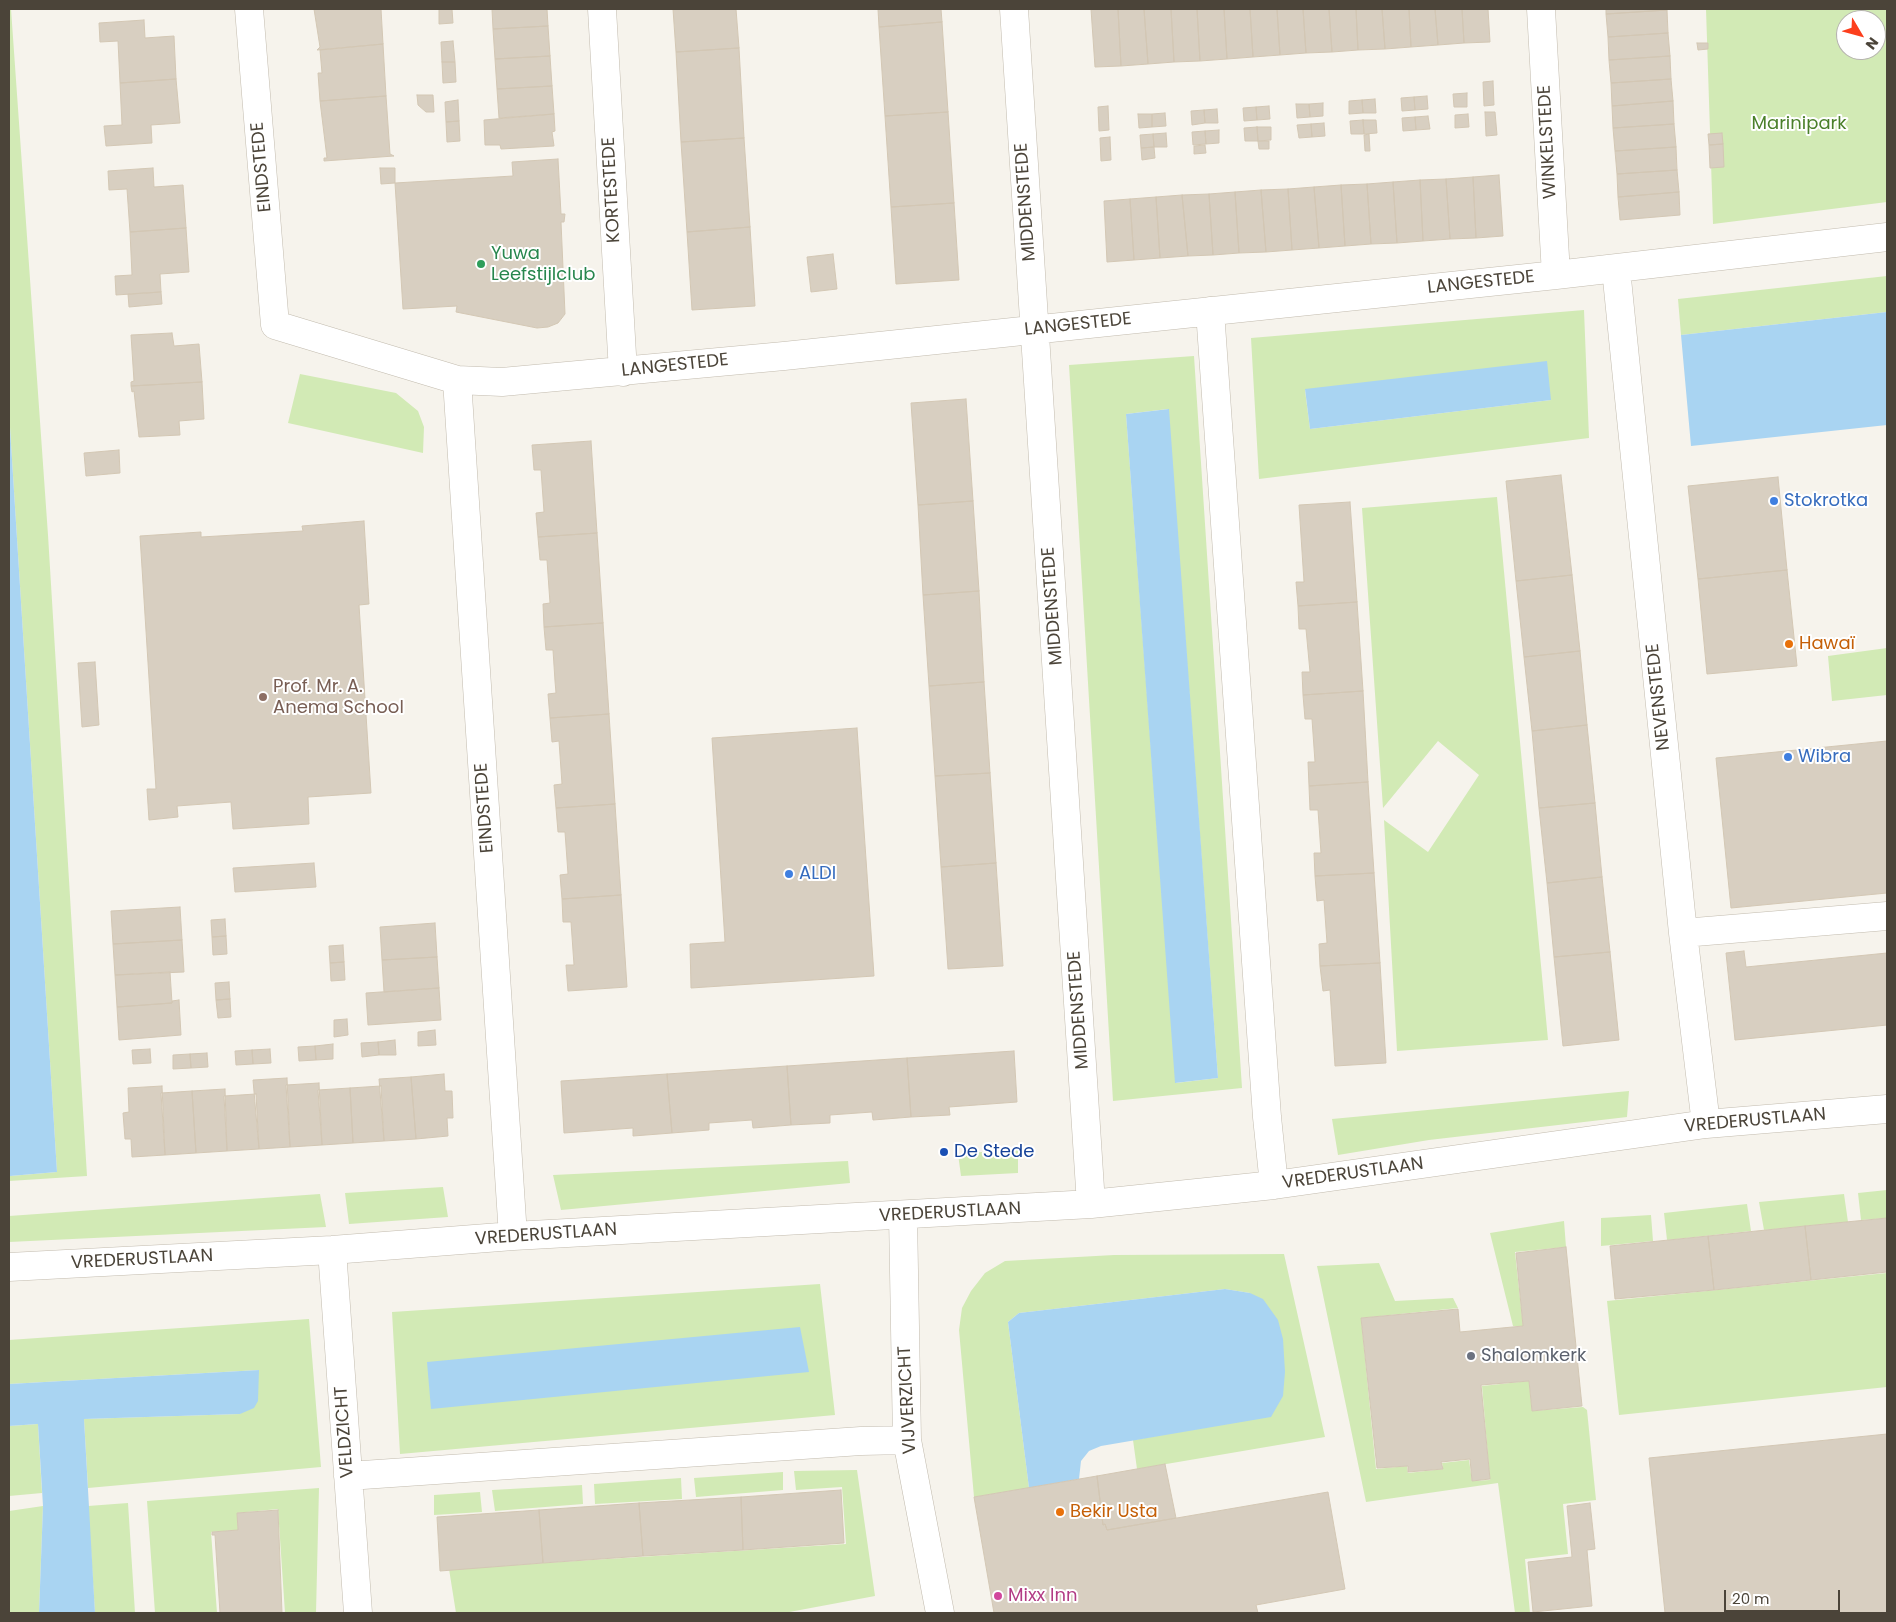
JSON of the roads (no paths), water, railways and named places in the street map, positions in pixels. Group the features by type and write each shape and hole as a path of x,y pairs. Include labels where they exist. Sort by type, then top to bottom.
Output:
{"street":[{"name":"EINDSTEDE","path":"249,9 276,325"},
{"name":"KORTESTEDE","path":"602,9 623,372"},
{"name":"MIDDENSTEDE","path":"1014,9 1091,1204"},
{"name":"WINKELSTEDE","path":"1540,9 1556,275"},
{"name":"LANGESTEDE","path":"276,325 457,380 502,382 623,372 1616,269 1887,237"},
{"name":"NEVENSTEDE","path":"1616,269 1683,933 1706,1124"},
{"path":"1210,311 1267,1117 1274,1185"},
{"name":"EINDSTEDE","path":"457,380 513,1236"},
{"path":"1683,933 1887,916"},
{"name":"VREDERUSTLAAN","path":"9,1267 332,1250 513,1236 1091,1204 1274,1185 1706,1124 1887,1109"},
{"name":"VIJVERZICHT","path":"902,1215 907,1440 940,1613"},
{"name":"VELDZICHT","path":"332,1250 358,1613"},
{"path":"348,1476 861,1441 907,1440"}],"water":[{"path":"1887,312 1887,425 1691,446 1681,335"},
{"path":"1547,361 1551,400 1310,429 1305,389"},
{"path":"1169,409 1218,1078 1175,1083 1126,414"},
{"path":"9,412 57,1172 10,1176 9,1163"},
{"path":"1225,1289 1250,1293 1263,1299 1278,1320 1283,1339 1285,1372 1283,1396 1271,1417 1101,1446 1089,1451 1081,1461 1079,1479 1029,1488 1008,1322 1019,1313"},
{"path":"800,1327 809,1372 431,1409 427,1362"},
{"path":"259,1370 258,1401 254,1408 240,1414 84,1419 95,1613 39,1613 43,1506 38,1424 9,1426 9,1384"}],"place":[{"name":"Yuwa Leefstijlclub","path":"481,264"},
{"name":"Stokrotka","path":"1774,501"},
{"name":"Hawaï","path":"1789,644"},
{"name":"Prof. Mr. A. Anema School","path":"263,697"},
{"name":"Wibra","path":"1788,757"},
{"name":"ALDI","path":"789,874"},
{"name":"De Stede","path":"944,1152"},
{"name":"Shalomkerk","path":"1471,1356"},
{"name":"Bekir Usta","path":"1060,1512"},
{"name":"Mixx Inn","path":"998,1596"}],"park label":[{"name":"Marinipark","path":"1799,124"}]}
